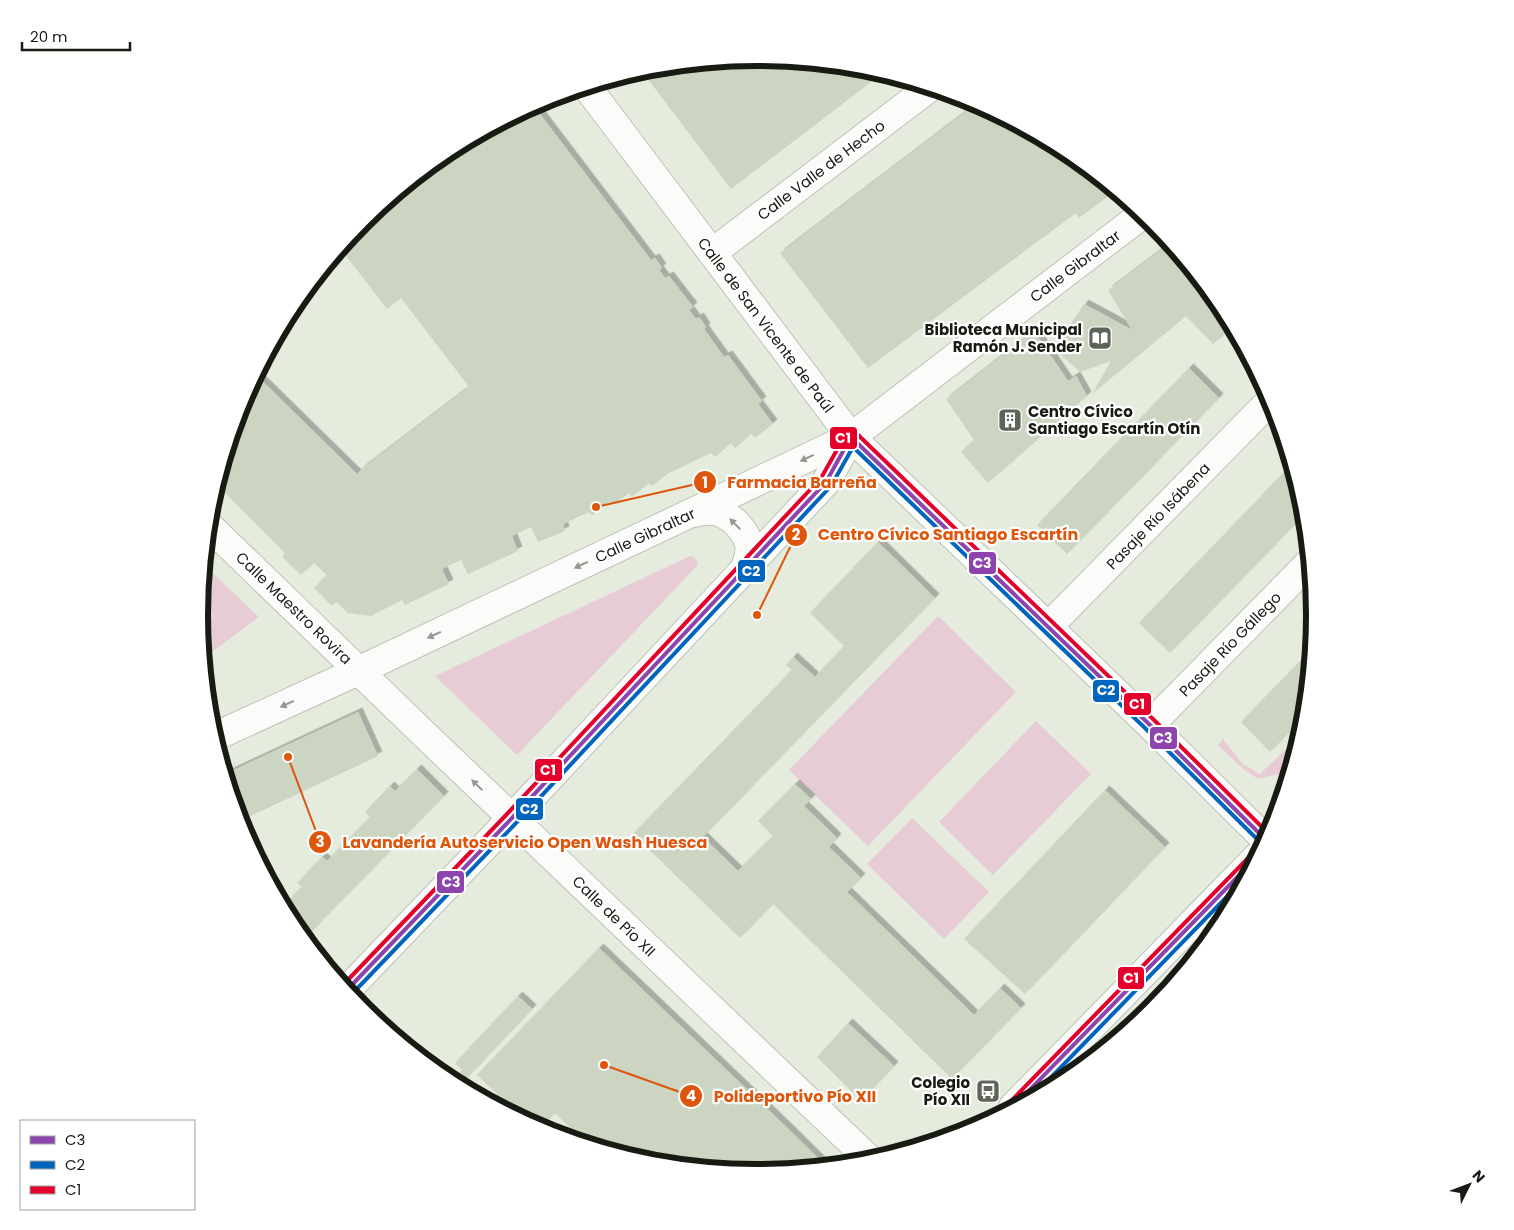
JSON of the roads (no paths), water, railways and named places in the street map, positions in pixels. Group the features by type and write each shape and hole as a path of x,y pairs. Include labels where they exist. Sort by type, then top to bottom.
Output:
{"street":[{"name":"Calle de San Vicente de Paúl","path":"591,92 851,437 1150,725 1260,834"},
{"name":"Calle Valle de Hecho","path":"712,253 923,92"},
{"name":"Calle Gibraltar","path":"222,734 358,671 851,437 1137,219"},
{"name":"Pasaje Río Isábena","path":"1048,627 1265,406"},
{"path":"352,985 512,818 826,482 851,437"},
{"path":"688,514 713,511 735,522 750,546 745,568"},
{"name":"Calle Maestro Rovira","path":"215,532 358,671"},
{"name":"Pasaje Río Gállego","path":"1150,725 1304,568"},
{"name":"Calle de Pío XII","path":"358,671 863,1153"},
{"path":"1044,1082 1085,1049 1238,878"}],"place":[{"name":"Biblioteca Municipal Ramón J. Sender","path":"1100,338"},
{"name":"Centro Cívico Santiago Escartín Otín","path":"1010,420"},
{"name":"Farmacia Barreña","path":"596,507"},
{"name":"Centro Cívico Santiago Escartín","path":"757,615"},
{"name":"Lavandería Autoservicio Open Wash Huesca","path":"288,757"},
{"name":"Polideportivo Pío XII","path":"604,1065"},
{"name":"Colegio Pío XII","path":"988,1091"}]}
